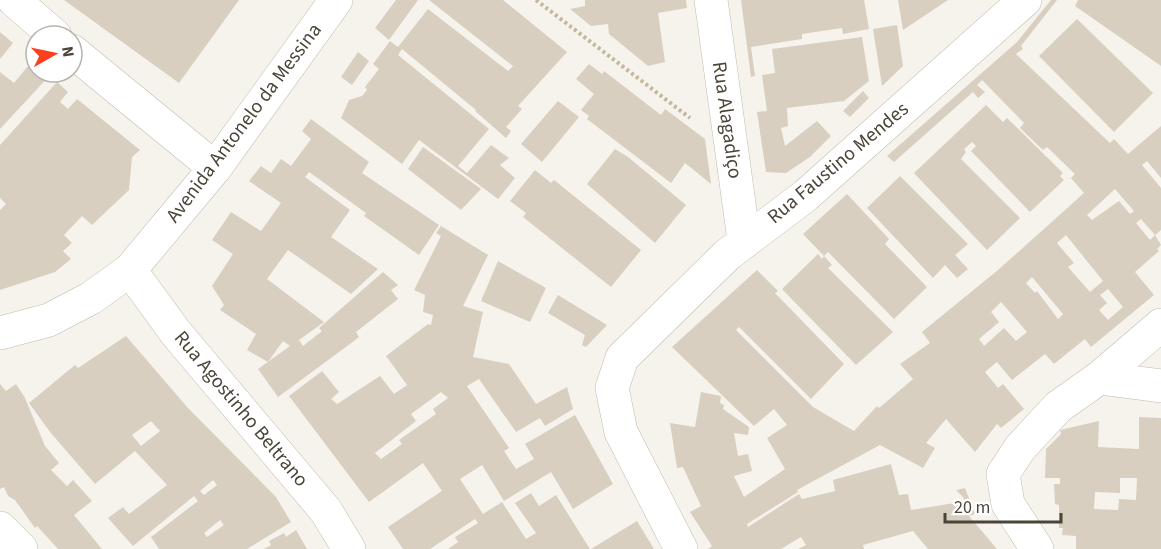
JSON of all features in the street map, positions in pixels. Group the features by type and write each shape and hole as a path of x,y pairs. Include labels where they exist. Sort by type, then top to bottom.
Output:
{"street":[{"path":"15,0 42,24"},
{"name":"Avenida Antonelo da Messina","path":"0,333 49,320 91,298 130,270 215,168 336,0"},
{"name":"Rua Alagadiço","path":"711,0 744,240"},
{"name":"Rua Faustino Mendes","path":"681,549 621,432 612,388 622,358 651,327 744,240 805,196 1025,0"},
{"path":"84,61 215,168"},
{"name":"Rua Agostinho Beltrano","path":"130,270 176,333 326,511 349,549"},
{"path":"1037,549 1008,504 1003,474 1020,448 1058,407 1099,378 1161,325"},
{"path":"1099,378 1161,386"},
{"path":"0,528 21,549"}],"path":[{"path":"536,0 694,121 728,126"}],"building":[{"path":"64,0 239,0 179,83"},
{"path":"396,0 418,0 389,40 375,28"},
{"path":"429,0 503,0 567,52 518,106 522,109 506,127 511,131 506,138 402,49 398,55 489,129 458,166 467,173 491,145 509,158 500,165 515,178 498,199 419,140 402,164 341,118 349,100 362,96 367,90 365,87 379,69 373,64 390,41 398,47 428,9 508,71 513,66"},
{"path":"585,0 686,0 687,8 658,13 665,62 648,66 609,34 608,24 591,26 570,9 585,6"},
{"path":"741,0 864,0 869,29 843,34 842,28 802,34 802,39 751,47 755,76 751,77"},
{"path":"898,0 948,0 903,30"},
{"path":"1051,0 1057,0 1021,46 1023,49 1016,54 1110,143 1114,139 1128,154 1161,126 1161,178 1147,161 1142,165 1161,188 1161,230 1155,235 1161,245 1157,249 1159,251 1135,272 1154,295 1091,347 1085,339 1054,364 1045,354 1012,380 997,362 985,372 998,388 1003,384 1024,409 1001,428 997,424 975,452 946,419 926,443 935,448 923,468 880,445 797,490 798,492 747,524 748,527 799,494 802,499 835,491 833,480 891,464 899,495 908,494 911,510 961,502 963,509 967,508 963,497 956,490 965,488 975,514 969,516 997,549 928,549 913,531 863,545 864,549 798,549 806,545 801,537 781,549 708,549 712,546 690,512 701,506 683,467 677,468 670,423 695,427 701,392 721,396 720,403 724,405 723,409 749,427 748,435 734,433 738,456 748,454 752,471 734,476 744,497 785,469 767,438 787,425 774,409 754,426 672,347 757,270 778,291 775,293 844,364 811,399 739,327 736,330 813,407 854,431 877,406 879,408 913,379 900,364 930,343 922,332 998,270 1084,193 1071,178 1075,174 1047,147 1043,150 1020,128 1024,123 982,80 977,85 985,92 978,98 973,92 894,162 887,156 1017,42","holes":["1115,189 1134,211 1130,214 1119,201 1092,220 1087,215","1141,219 1155,235 1150,240 1136,223","1066,235 1103,281 1090,292 1068,267 1074,263 1057,243","1032,277 1063,314 1058,319 1037,291 1035,293 1026,283","1108,289 1123,307 1108,320 1099,310 1107,303 1100,295","1001,302 1027,332 1016,341 1004,328 984,346 979,339 999,322 991,312"]},
{"path":"1078,0 1161,0 1161,66 1075,6"},
{"path":"1077,19 1153,93 1114,132 1039,56"},
{"path":"897,25 903,66 882,86 873,29"},
{"path":"0,32 13,43 0,59"},
{"path":"862,37 869,81 844,101 787,108 788,126 781,128 785,146 817,121 831,136 810,157 786,173 766,172 757,112 767,111 762,75 775,73 772,49"},
{"path":"358,52 369,61 352,85 341,77"},
{"path":"589,64 602,74 604,71 661,115 665,109 705,139 711,184 685,163 671,183 587,119 589,116 581,110 594,94 576,79"},
{"path":"24,71 24,84 42,84 0,129 0,72 14,83"},
{"path":"55,84 59,84 68,92 60,102 68,109 77,99 140,150 132,157 129,190 92,225 82,216 64,235 72,243 63,251 71,259 55,272 0,290 0,210 6,204 0,198 0,145"},
{"path":"863,91 869,98 850,117 843,111"},
{"path":"558,101 579,117 542,162 521,144"},
{"path":"986,105 1003,122 1007,118 1063,173 1060,176 1064,180 1030,212 971,151 976,146 972,142 964,149 966,152 961,159 1020,218 987,250 914,173"},
{"path":"311,119 369,162 362,173 439,225 419,255 364,216 366,213 309,172 305,177 350,210 331,237 378,269 351,294 288,250 267,279 324,322 299,340 303,346 322,331 319,328 383,272 398,285 391,290 398,299 356,332 359,337 278,397 258,369 268,362 247,350 256,334 220,310 224,305 212,286 233,254 212,240 231,212 261,231 281,203 249,181 261,166 271,173 281,159 291,166 311,139 302,131","holes":["283,341 290,346 268,362"]},
{"path":"423,147 481,189 461,210 408,169"},
{"path":"615,149 686,205 655,243 587,184"},
{"path":"535,170 551,183 554,180 641,250 611,287 523,217 526,213 510,201"},
{"path":"900,176 968,244 955,255 968,269 957,278 945,265 933,278 867,208"},
{"path":"847,194 889,239 885,244 927,287 894,319 828,252 824,256 803,234"},
{"path":"441,226 488,255 463,306 483,312 473,357 509,364 536,404 567,387 573,409 545,426 540,418 516,432 479,379 467,386 509,448 504,451 516,469 534,459 525,444 575,415 613,484 573,509 551,472 504,501 482,465 460,479 483,514 502,502 526,539 536,533 515,503 531,493 539,506 556,495 590,549 448,549 458,542 455,537 478,523 475,519 430,549 403,549 388,527 442,491 423,463 369,502 289,396 322,371 339,392 331,399 337,404 380,376 394,394 407,385 386,356 428,324 431,325 433,315 423,312 425,295 414,290 441,236 436,233","holes":["441,392 448,398 433,409 436,414 399,440 402,444 381,459 375,453 416,421 411,414"]},
{"path":"818,254 822,259 824,256 832,265 828,268 893,332 856,365 782,289"},
{"path":"498,261 546,288 530,322 481,301"},
{"path":"558,295 607,325 586,347 582,345 585,335 548,313"},
{"path":"126,336 188,408 276,497 291,522 247,549 159,549 151,537 198,501 194,496 133,546 108,518 123,507 129,514 167,485 135,451 95,484 50,432 29,403 75,365 78,368","holes":["151,421 160,431 141,446 132,435","213,480 217,485 204,495 200,491","220,520 224,525 207,537 204,533"]},
{"path":"0,384 6,391 16,384 25,398 45,446 59,463 51,470 67,486 73,480 92,501 74,515 102,549 58,549 37,526 35,528 15,500 8,496 4,487 0,489"},
{"path":"1139,417 1161,418 1161,549 1076,549 1076,536 1062,535 1063,528 1059,528 1059,505 1055,504 1054,484 1060,484 1060,478 1045,478 1046,449 1061,434 1060,430 1099,421 1098,447 1139,449","holes":["1120,478 1137,478 1136,500 1119,499 1118,510 1094,509 1095,492 1120,493"]},
{"path":"637,521 654,549 591,549"},
{"path":"296,530 307,549 264,549 271,545 269,541 284,533 286,537"}]}
